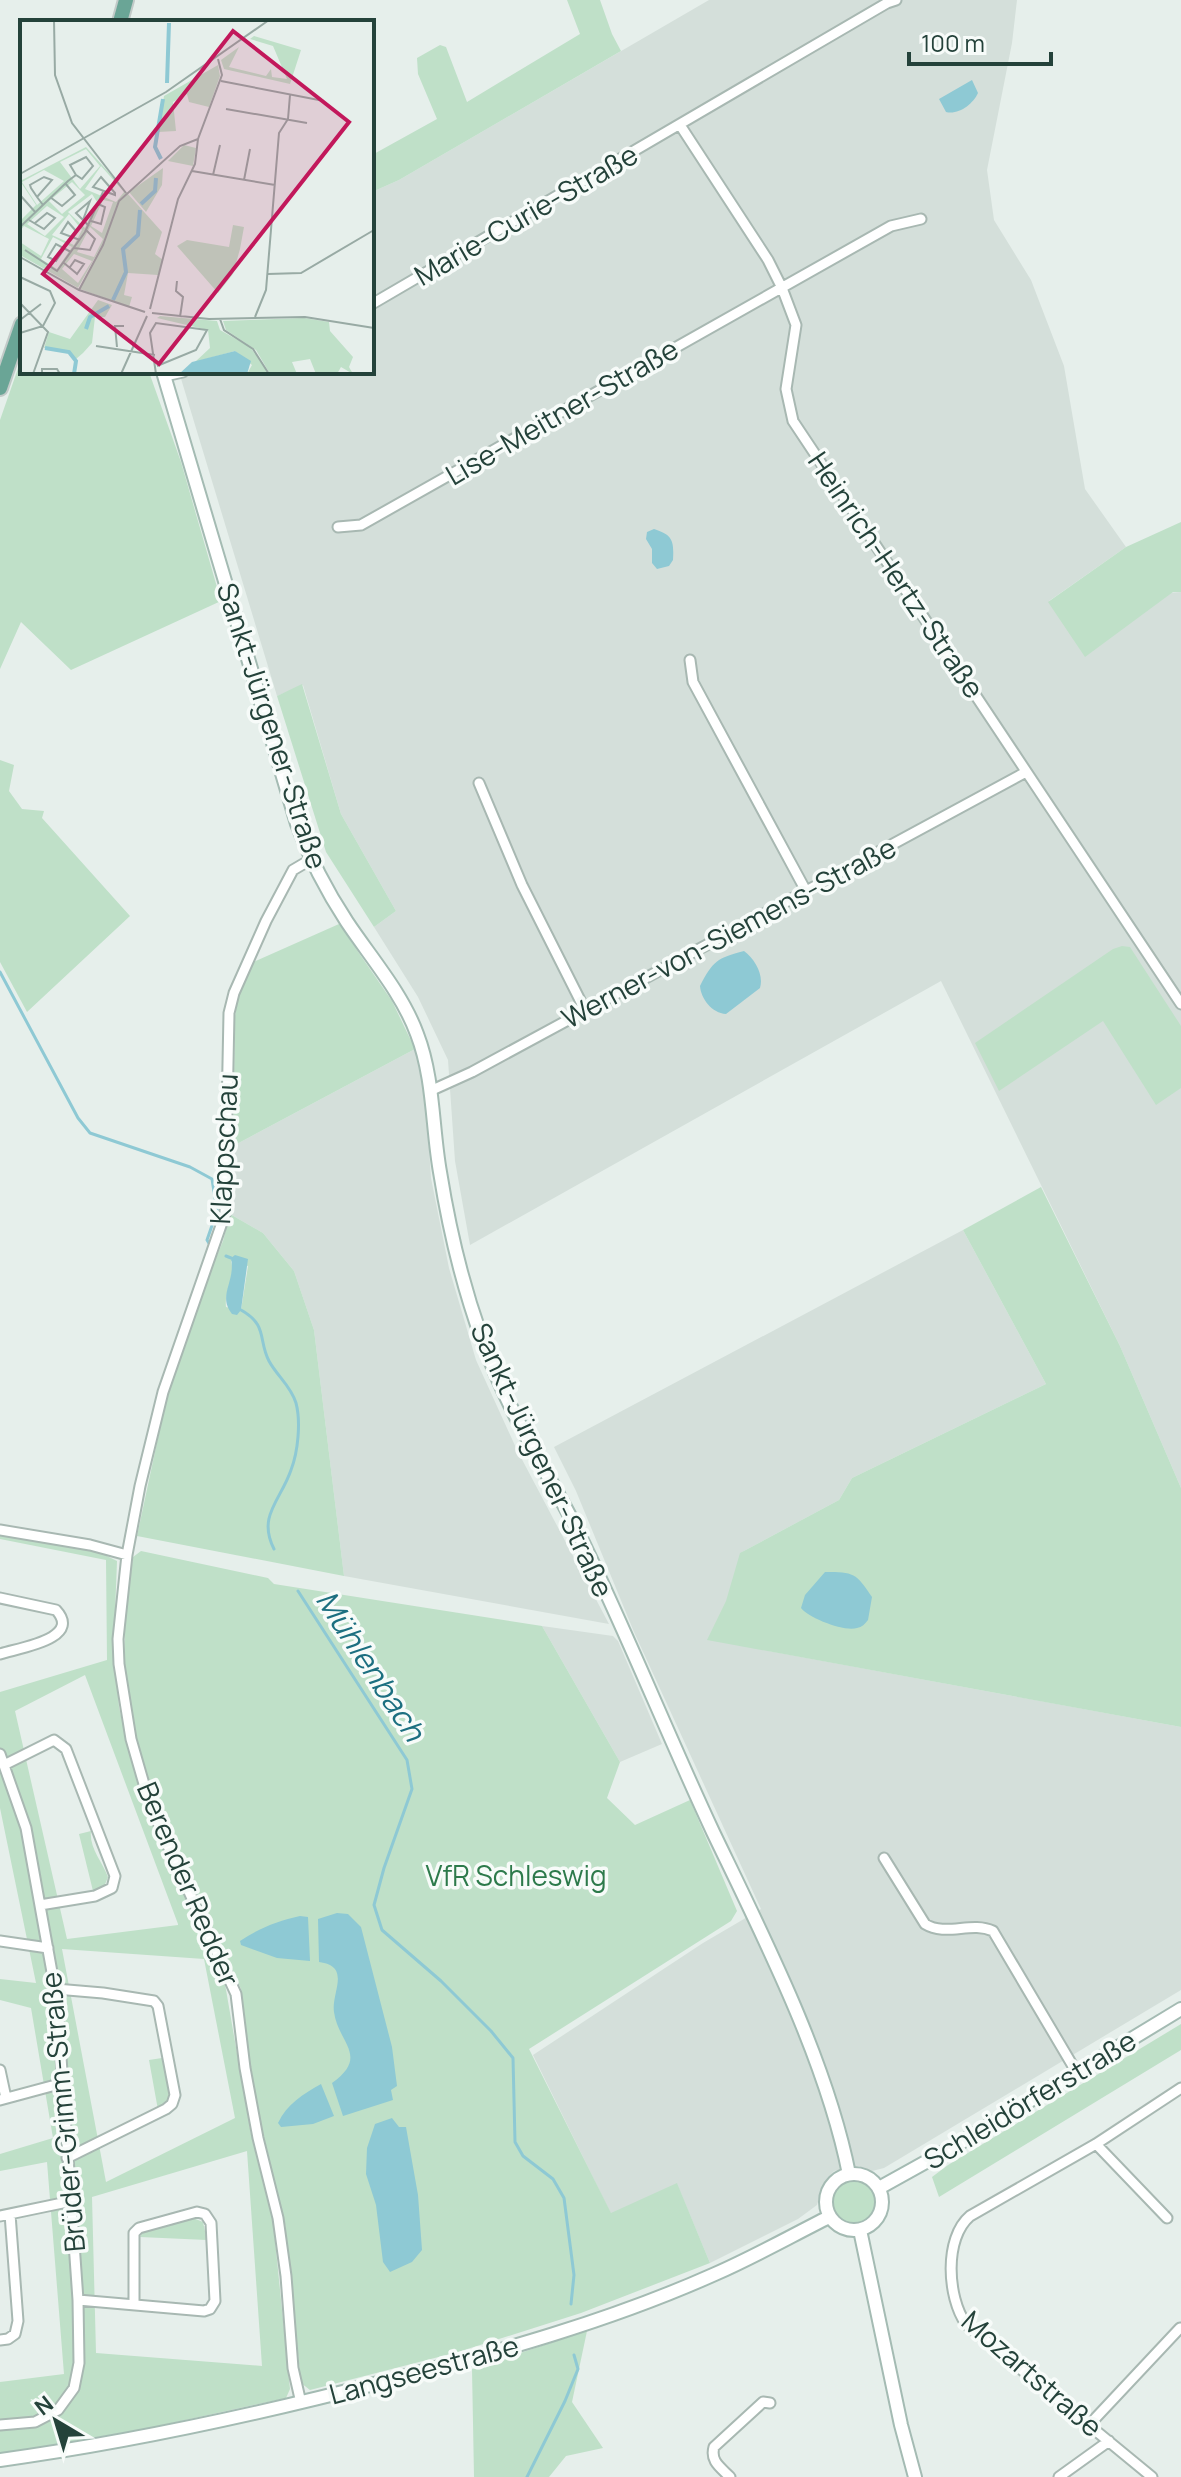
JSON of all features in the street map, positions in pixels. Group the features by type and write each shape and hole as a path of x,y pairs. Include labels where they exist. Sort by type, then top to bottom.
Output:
{"main road":[{"path":"121,20 126,0"},
{"path":"0,388 20,333"}],"street":[{"name":"Marie-Curie-Straße","path":"374,303 896,0"},
{"name":"Heinrich-Hertz-Straße","path":"680,125 768,260 782,288 796,325 786,389 793,421 1181,1004"},
{"name":"Lise-Meitner-Straße","path":"338,527 361,525 416,496 891,226 921,219"},
{"name":"Sankt-Jürgener-Straße","path":"164,374 310,860 323,885 408,1014 425,1059 451,1233 480,1333 509,1404 590,1558 660,1719 761,1935 833,2106 849,2174"},
{"path":"690,660 693,682 806,891"},
{"name":"Werner-von-Siemens-Straße","path":"430,1091 472,1072 1026,772"},
{"path":"479,783 522,885 585,1010"},
{"name":"Klappschau","path":"129,1543 163,1392 225,1214 229,1013 234,993 293,870 310,860"},
{"path":"0,1530 90,1545 127,1555"},
{"name":"Berender Redder","path":"129,1543 118,1639 121,1684 131,1739 162,1833 236,1994 255,2124 278,2218 293,2368 301,2403"},
{"path":"0,1598 56,1610 63,1626 52,1638 0,1654"},
{"path":"4,1765 44,1743 54,1740 62,1745 84,1792 115,1876 112,1888 95,1896 40,1905"},
{"name":"Brüder-Grimm-Straße","path":"0,1754 26,1828 56,1989 72,2201 79,2363 74,2388 58,2410 35,2422 0,2425"},
{"path":"884,1858 925,1924 935,1931 984,1927 993,1931 1077,2073"},
{"path":"0,1941 48,1948"},
{"path":"56,1989 154,2001 158,2006 175,2095 166,2109 67,2158"},
{"name":"Schleidörferstraße","path":"879,2188 947,2151 1181,2009"},
{"path":"0,2070 3,2099 63,2083"},
{"name":"Mozartstraße","path":"1152,2477 966,2324 957,2312 951,2283 956,2234 962,2223 1096,2144 1181,2088"},
{"path":"1096,2144 1167,2218"},
{"path":"849,2174 866,2176 879,2188 882,2196 880,2213 869,2226 860,2230 843,2229 829,2217 825,2199 828,2190 840,2177 849,2174"},
{"path":"0,2340 15,2334 18,2321 5,2215 72,2201"},
{"path":"78,2300 204,2311 210,2309 215,2301 211,2223 205,2214 197,2212 139,2228 134,2233 134,2304"},
{"name":"Langseestraße","path":"0,2460 172,2432 460,2362 588,2322 715,2274 829,2217"},
{"path":"860,2230 915,2477"},
{"path":"1089,2425 1180,2328"},
{"path":"730,2477 716,2464 712,2455 714,2447 753,2409 763,2402 770,2403"},
{"path":"1059,2477 1109,2441"}],"shaded area":[{"path":"709,0 1017,0 1012,43 987,170 994,220 1031,280 1064,366 1085,489 1126,547 1049,601 1181,592 1181,1488 1120,1346 941,981 470,1245 455,1161 448,1060 418,997 374,927 396,911 341,814 303,685 277,696 180,374 374,374 374,191 399,180"},
{"path":"415,1049 425,1090 431,1178 449,1268 476,1360 517,1450 609,1624 344,1576 314,1330 294,1271 263,1233 230,1214 233,1146"},
{"path":"963,1230 1046,1384 852,1478 839,1500 742,1552 876,1543 929,1623 769,1651 1181,1727 1181,1990 884,2168 868,2172 859,2166 834,2171 823,2185 817,2205 798,2219 710,2263 677,2184 611,2214 533,2055 703,1943 761,1909 634,1632 576,1491 554,1447"},
{"path":"542,1626 613,1636 618,1641 662,1744 620,1762"}],"green space":[{"path":"567,0 600,0 621,51 399,180 374,191 374,154 437,119 418,74 417,58 440,45 446,47 467,102 580,34"},
{"path":"20,363 20,374 150,374 181,462 221,601 71,670 21,622 0,669 0,420"},
{"path":"1181,522 1181,592 1173,592 1085,657 1048,602 1126,547"},
{"path":"302,684 341,814 396,911 374,927 326,852 277,696"},
{"path":"0,760 14,765 9,791 22,809 44,811 42,818 130,916 27,1012 0,962"},
{"path":"339,924 392,1001 415,1049 233,1146 235,1016 239,991 251,963"},
{"path":"1130,947 1181,1026 1181,1088 1156,1105 1103,1021 999,1091 975,1043 1113,949"},
{"path":"1041,1187 1120,1346 1181,1488 1181,1727 707,1640 726,1601 740,1553 839,1500 852,1478 1046,1384 963,1230"},
{"path":"230,1214 263,1233 294,1271 314,1330 344,1576 137,1536 168,1391","holes":["231,1261 248,1266 241,1310 226,1307"]},
{"path":"0,1534 101,1553 117,1561 114,1640 119,1707 145,1805 225,1984 251,2134 273,2220 290,2389 286,2398 149,2428 0,2454 0,2382 64,2374 47,2162 0,2171 0,2154 53,2138 31,2008 0,2000 0,1979 36,1983 0,1808 0,1692 107,1660 106,1560 0,1539","holes":["85,1675 178,1924 178,1925 67,1939 15,1711","62,1949 204,1959 235,2118 106,2182","247,2151 262,2366 96,2353 92,2197"]},
{"name":"VfR Schleswig","path":"141,1551 268,1578 274,1584 542,1626 620,1762 607,1798 635,1825 690,1800 737,1911 731,1921 529,2049 611,2213 677,2183 710,2263 581,2313 458,2352 310,2390 301,2383 285,2224 262,2129 241,1989 159,1812 142,1766 131,1713 124,1668 125,1619 133,1557"},
{"path":"91,1831 94,1849 108,1877 104,1887 93,1891 79,1834"},
{"path":"1181,2024 1181,2050 939,2197 932,2177 948,2165"},
{"path":"162,2058 170,2095 168,2103 158,2110 149,2060"},
{"path":"853,2180 869,2187 876,2203 869,2219 853,2226 837,2219 830,2203 837,2187"},
{"path":"193,2218 203,2222 207,2240 140,2237 142,2233"},
{"path":"587,2331 572,2402 603,2448 566,2456 549,2477 474,2477 472,2369"}],"water":[{"path":"972,80 978,93 973,101 961,110 946,112 939,99"},
{"path":"654,529 669,536 673,548 673,560 669,566 657,569 652,563 652,549 646,539 647,532"},
{"path":"744,951 758,968 760,988 726,1014 716,1011 708,1004 700,986 717,962"},
{"path":"235,1255 248,1259 241,1310 237,1315 232,1314 226,1301 231,1258"},
{"path":"825,1572 853,1576 867,1589 872,1597 868,1620 862,1626 851,1629 836,1626 811,1616 801,1608 805,1595"},
{"path":"337,1913 348,1914 361,1927 392,2047 397,2086 391,2090 393,2100 343,2116 332,2083 349,2065 349,2049 334,2012 338,1981 335,1969 319,1962 318,1919"},
{"path":"300,1916 308,1917 310,1961 277,1958 241,1945 240,1941 262,1929"},
{"path":"321,2084 334,2116 313,2124 281,2127 278,2123 291,2105"},
{"path":"392,2118 399,2127 406,2127 418,2195 422,2250 412,2262 390,2272 383,2262 376,2205 366,2174 367,2148 375,2124"}],"waterway":[{"name":"Mühlenbach","path":"0,972 78,1118 90,1133 190,1167 212,1179 217,1211 207,1240 210,1245"},
{"name":"Mühlenbach","path":"226,1256 231,1258"},
{"name":"Mühlenbach","path":"241,1310 259,1327 269,1361 291,1391 298,1411 298,1437 293,1463 269,1517 269,1537 274,1549"},
{"name":"Mühlenbach","path":"298,1591 407,1760 412,1789 374,1905 382,1930 441,1981 513,2058 515,2142 523,2156 553,2179 564,2198 574,2275 571,2304"},
{"name":"Mühlenbach","path":"527,2477 578,2369 574,2355"}]}
